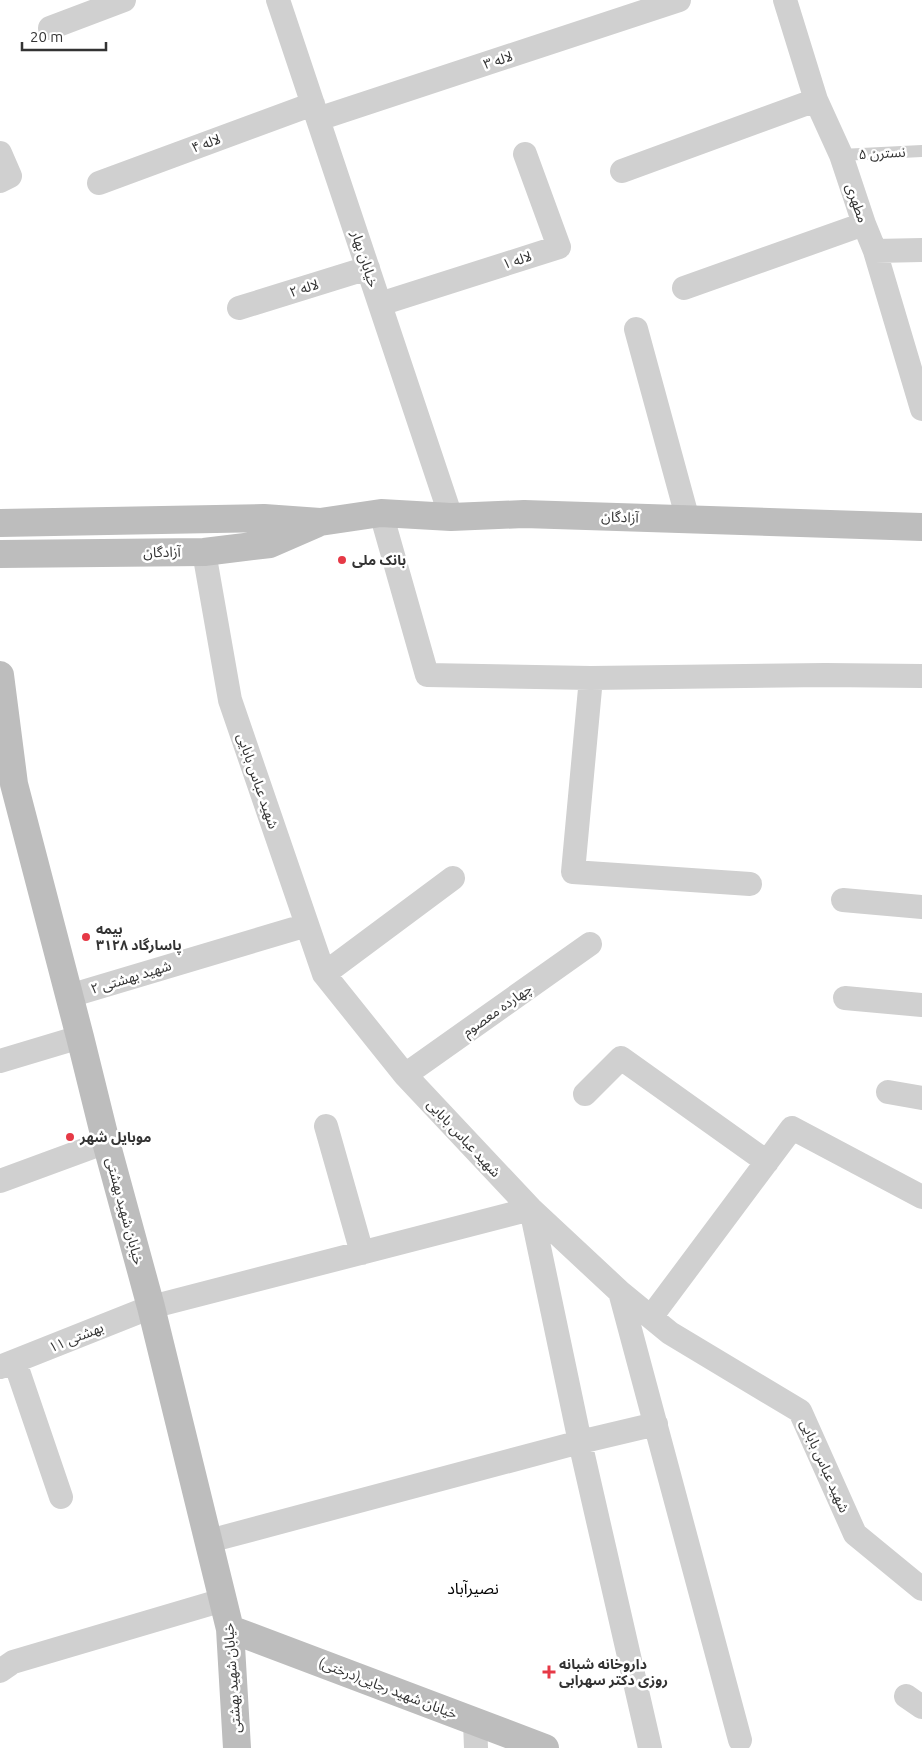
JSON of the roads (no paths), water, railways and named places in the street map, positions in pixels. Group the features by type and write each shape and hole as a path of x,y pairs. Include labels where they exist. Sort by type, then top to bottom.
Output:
{"street":[{"path":"50,28 124,0"},
{"name":"خیابان بهار","path":"278,0 451,518"},
{"name":"لاله ۳","path":"315,112 679,0"},
{"name":"مطهری","path":"785,0 816,100 841,155 875,251 922,409"},
{"path":"622,171 816,100"},
{"name":"لاله ۴","path":"99,183 315,112"},
{"path":"0,153 10,176 0,181"},
{"name":"لاله ۱","path":"380,304 559,247 525,154"},
{"path":"684,288 864,224"},
{"path":"875,251 922,250"},
{"name":"لاله ۲","path":"240,308 368,268"},
{"path":"636,329 688,520"},
{"path":"381,513 427,676 591,678 825,675 922,676"},
{"name":"آزادگان","path":"0,524 264,518 320,522 381,513 451,518 524,514 922,527"},
{"name":"آزادگان","path":"0,554 204,552 270,544 320,522"},
{"name":"شهید عباس بابایی","path":"204,552 230,700 324,974 405,1075 531,1209 620,1292 670,1333 800,1411 855,1534 922,1589"},
{"name":"خیابان شهید بهشتی","path":"0,675 7,786 80,1036 106,1142 151,1307 230,1629 237,1748"},
{"path":"591,678 573,872 750,884"},
{"path":"324,974 452,878"},
{"path":"843,900 922,907"},
{"name":"شهید بهشتی ۲","path":"69,996 307,925"},
{"name":"چهارده معصوم","path":"405,1075 590,944"},
{"path":"845,998 922,1005"},
{"path":"0,1061 80,1036"},
{"path":"585,1094 621,1058 767,1162"},
{"path":"888,1092 922,1098"},
{"path":"326,1126 362,1253"},
{"path":"651,1317 792,1128 922,1197"},
{"path":"0,1181 106,1142"},
{"path":"531,1209 580,1442 650,1748"},
{"name":"بهشتی ۱۱","path":"8,1364 151,1307 531,1209"},
{"path":"620,1292 740,1740"},
{"path":"8,1364 61,1497"},
{"path":"209,1541 580,1442 656,1424"},
{"path":"0,1671 13,1662 223,1600"},
{"name":"خیابان شهید رجایی(درختی)","path":"230,1629 476,1735 545,1748"}],"lane":[{"name":"نسترن ۵","path":"841,155 922,150"}],"place":[{"name":"بانک ملی","path":"342,560"},
{"name":"بیمه پاسارگاد ۳۱۲۸","path":"86,937"},
{"name":"موبایل شهر","path":"70,1137"},
{"name":"داروخانه شبانه روزی دکتر سهرابی","path":"549,1672"}],"district":[{"name":"نصیرآباد","path":"473,1588"}]}
